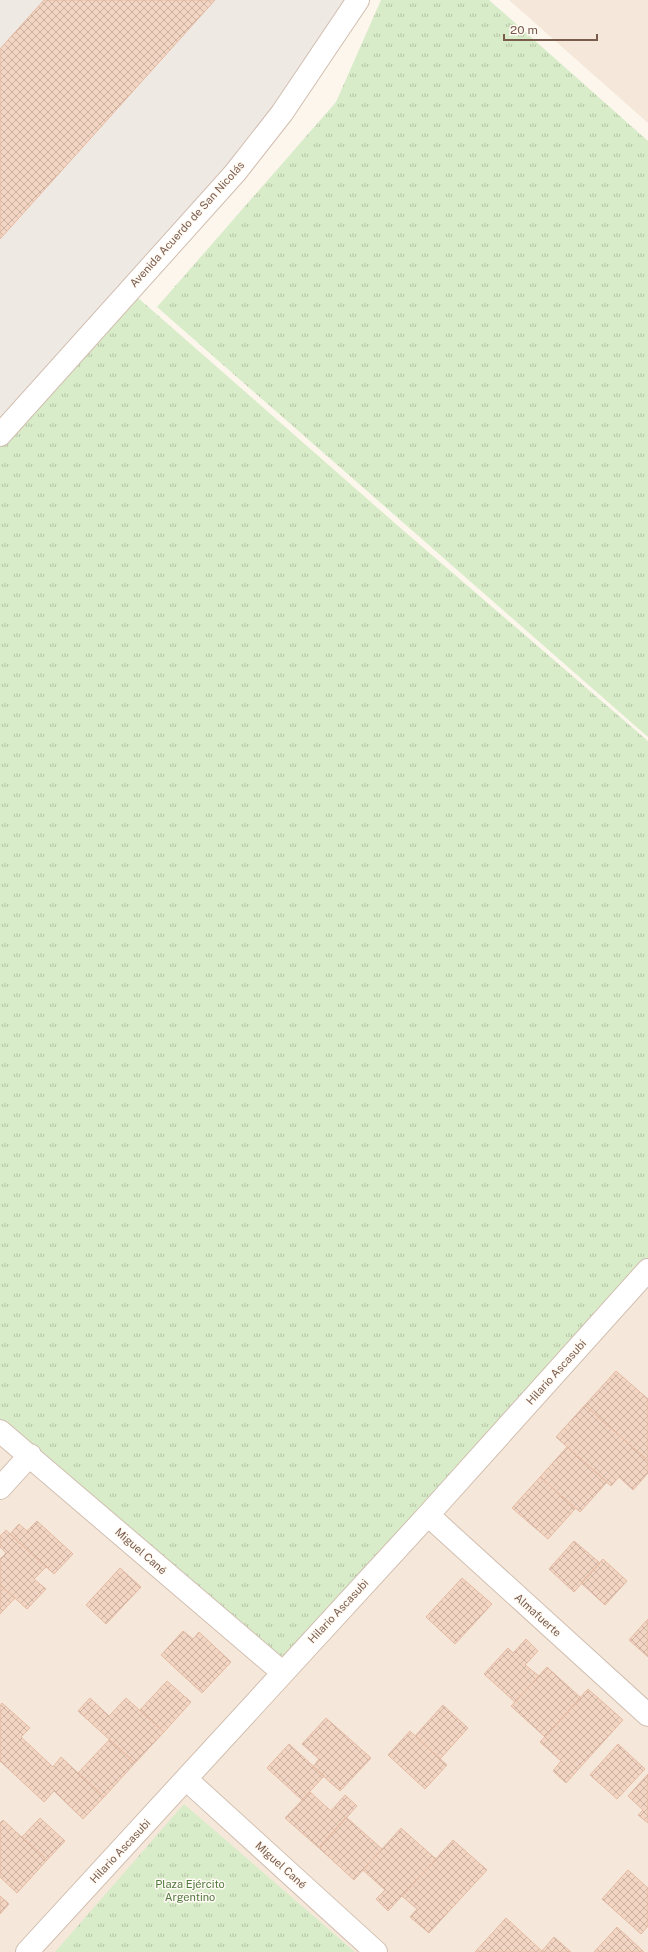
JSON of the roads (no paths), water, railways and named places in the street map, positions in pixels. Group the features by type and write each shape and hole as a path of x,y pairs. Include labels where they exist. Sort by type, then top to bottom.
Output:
{"street":[{"name":"Avenida Acuerdo de San Nicolás","path":"0,436 235,173 282,113 358,0"},
{"name":"Hilario Ascasubi","path":"27,1952 282,1672 428,1515 648,1270"},
{"name":"Miguel Cané","path":"0,1431 30,1455 282,1672"},
{"path":"0,1488 30,1455"},
{"name":"Almafuerte","path":"428,1515 648,1715"},
{"name":"Miguel Cané","path":"186,1779 376,1952"}],"park label":[{"name":"Plaza Ejército Argentino","path":"190,1890"}]}
